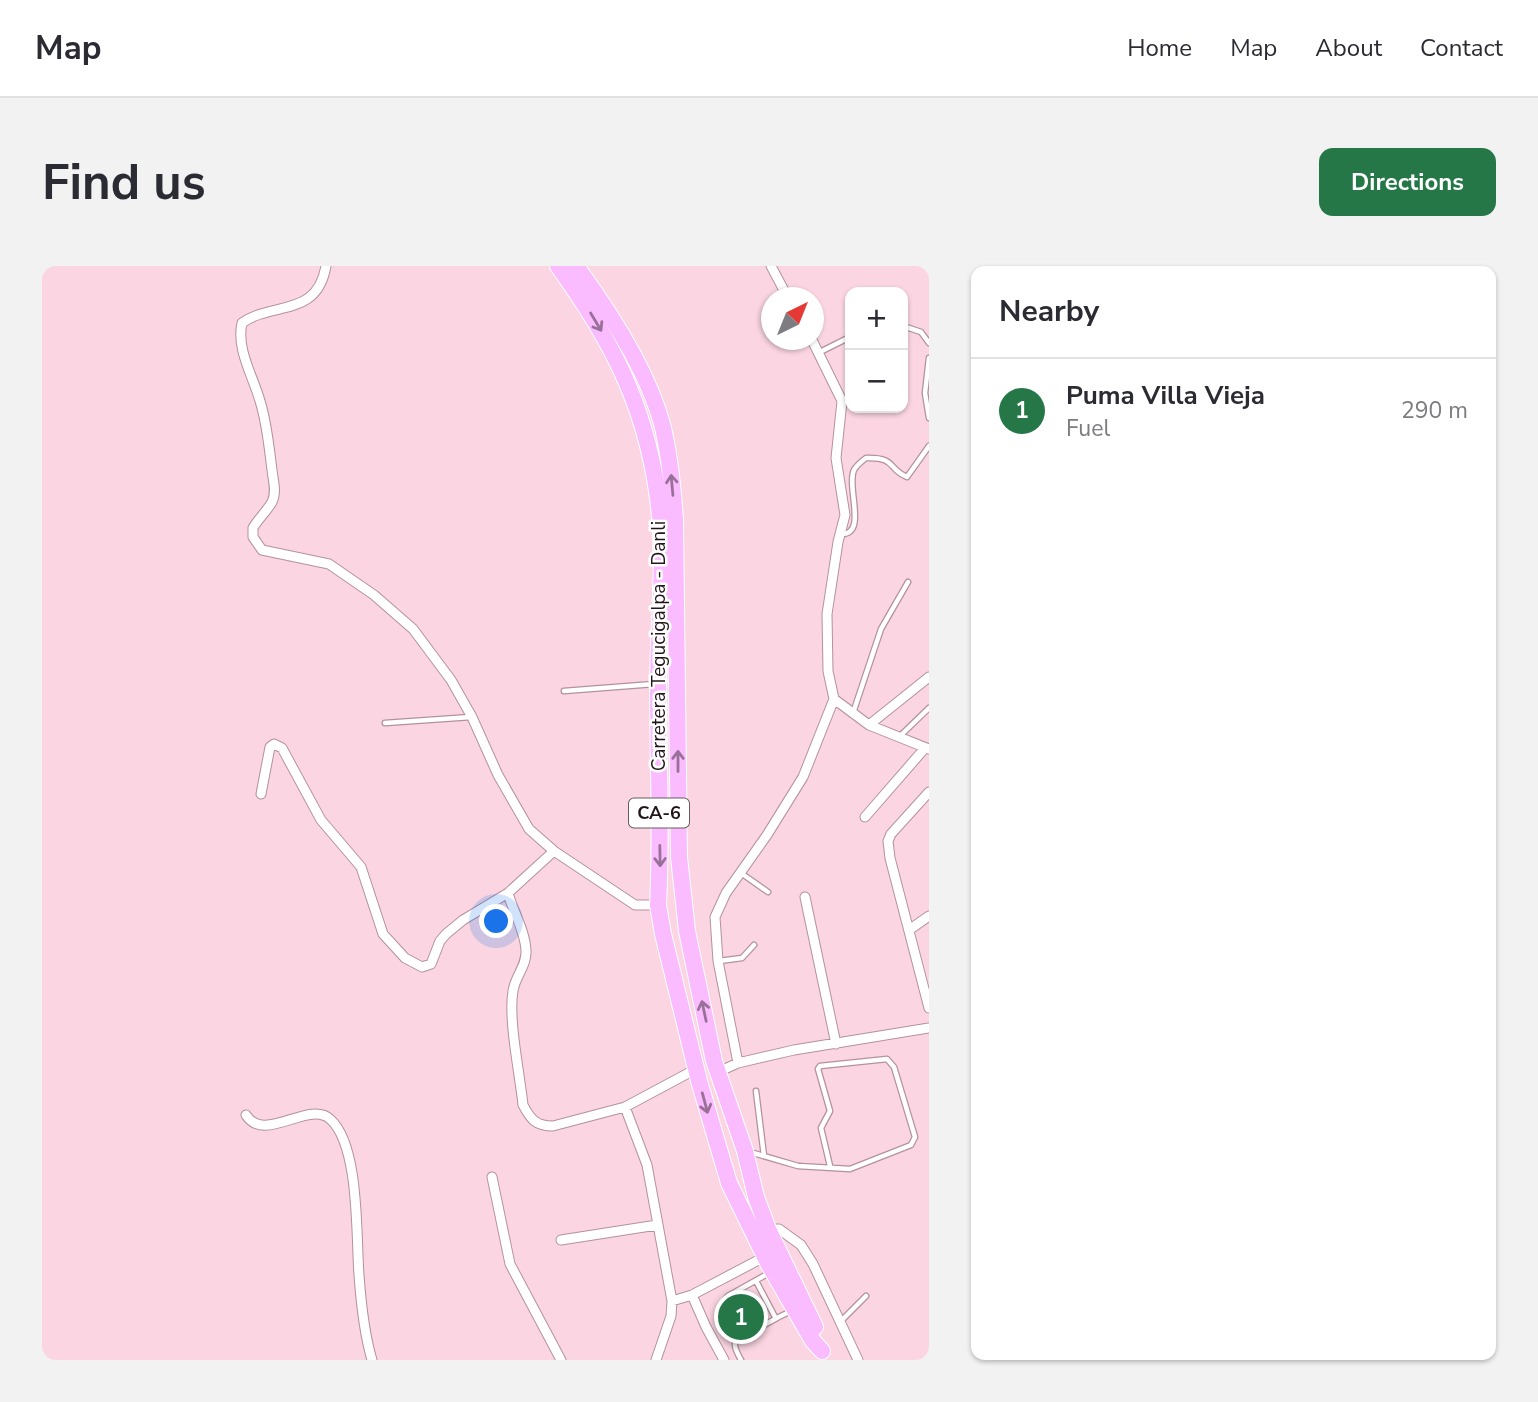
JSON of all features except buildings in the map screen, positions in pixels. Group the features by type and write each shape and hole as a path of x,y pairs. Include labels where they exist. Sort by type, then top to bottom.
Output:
{"highway":[{"name":"Carretera Tegucigalpa - Danli","path":"558,266 611,346 640,414 657,492 661,554 658,684 659,905 663,934 696,1069 730,1185 820,1337 824,1356"},
{"name":"Carretera Tegucigalpa - Danli","path":"576,266 600,298 648,386 661,422 671,470 676,571 679,857 687,931 718,1072 768,1229 773,1271 824,1356"},
{"path":"659,905 662,910 671,912 684,902"},
{"path":"663,934 669,926 677,923 687,931"},
{"path":"721,1156 728,1161 737,1161 745,1151"},
{"path":"730,1185 739,1176 747,1176 753,1180"}],"street":[{"path":"326,266 323,281 311,296 291,308 253,315 242,323 240,333 244,354 260,400 275,490 272,502 253,528 253,537 262,550 330,564 374,595 413,629 451,680 472,717 498,775 529,829 554,851 635,905 659,905"},
{"path":"771,266 782,287"},
{"path":"738,1063 718,961 716,917 726,893 803,777 834,699 828,671 827,614 845,515 836,458 842,401 819,352"},
{"path":"869,725 929,677"},
{"path":"834,699 869,725 928,748 865,817"},
{"path":"261,794 270,747 278,746 282,748 321,820 361,867 383,934 405,958 422,967 431,964 440,941 446,934 508,892 554,851"},
{"path":"929,792 898,825 888,841 929,1009"},
{"path":"508,892 525,939 527,953 523,971 513,990 523,1105 527,1114 537,1124 553,1126 625,1107 696,1069"},
{"path":"805,897 836,1044"},
{"path":"909,930 929,916"},
{"path":"718,1072 738,1063 794,1050 929,1028"},
{"path":"625,1107 647,1165 672,1301 671,1315 656,1360"},
{"path":"246,1115 250,1121 262,1126 319,1113 330,1119 341,1135 356,1202 359,1276 372,1360"},
{"path":"492,1177 510,1264 561,1360"},
{"path":"561,1240 657,1225"},
{"path":"768,1229 779,1229 801,1245 858,1360"},
{"path":"672,1301 692,1295 772,1253"},
{"path":"692,1295 724,1360"}],"lane":[{"path":"908,328 921,332 929,344"},
{"path":"819,352 845,339"},
{"path":"929,358 925,393 929,418"},
{"path":"840,534 853,530 856,521 851,490 854,470 866,458 880,457 892,463 906,477 929,446"},
{"path":"853,714 881,629 908,582"},
{"path":"564,691 658,684"},
{"path":"900,736 929,708"},
{"path":"385,723 472,717"},
{"path":"740,872 768,892"},
{"path":"718,961 742,958 754,945"},
{"path":"745,1151 798,1166 850,1169 911,1145 915,1137 894,1067 887,1059 821,1066 818,1069 830,1111 821,1128 830,1166"},
{"path":"756,1091 764,1156"},
{"path":"739,1333 725,1300 727,1296 773,1271"},
{"path":"756,1281 775,1317"},
{"path":"841,1322 866,1296"},
{"path":"739,1333 750,1332 775,1317 794,1310"},
{"path":"739,1333 734,1348 741,1360"}],"place":[{"name":"Puma Villa Vieja","path":"741,1317"}]}
